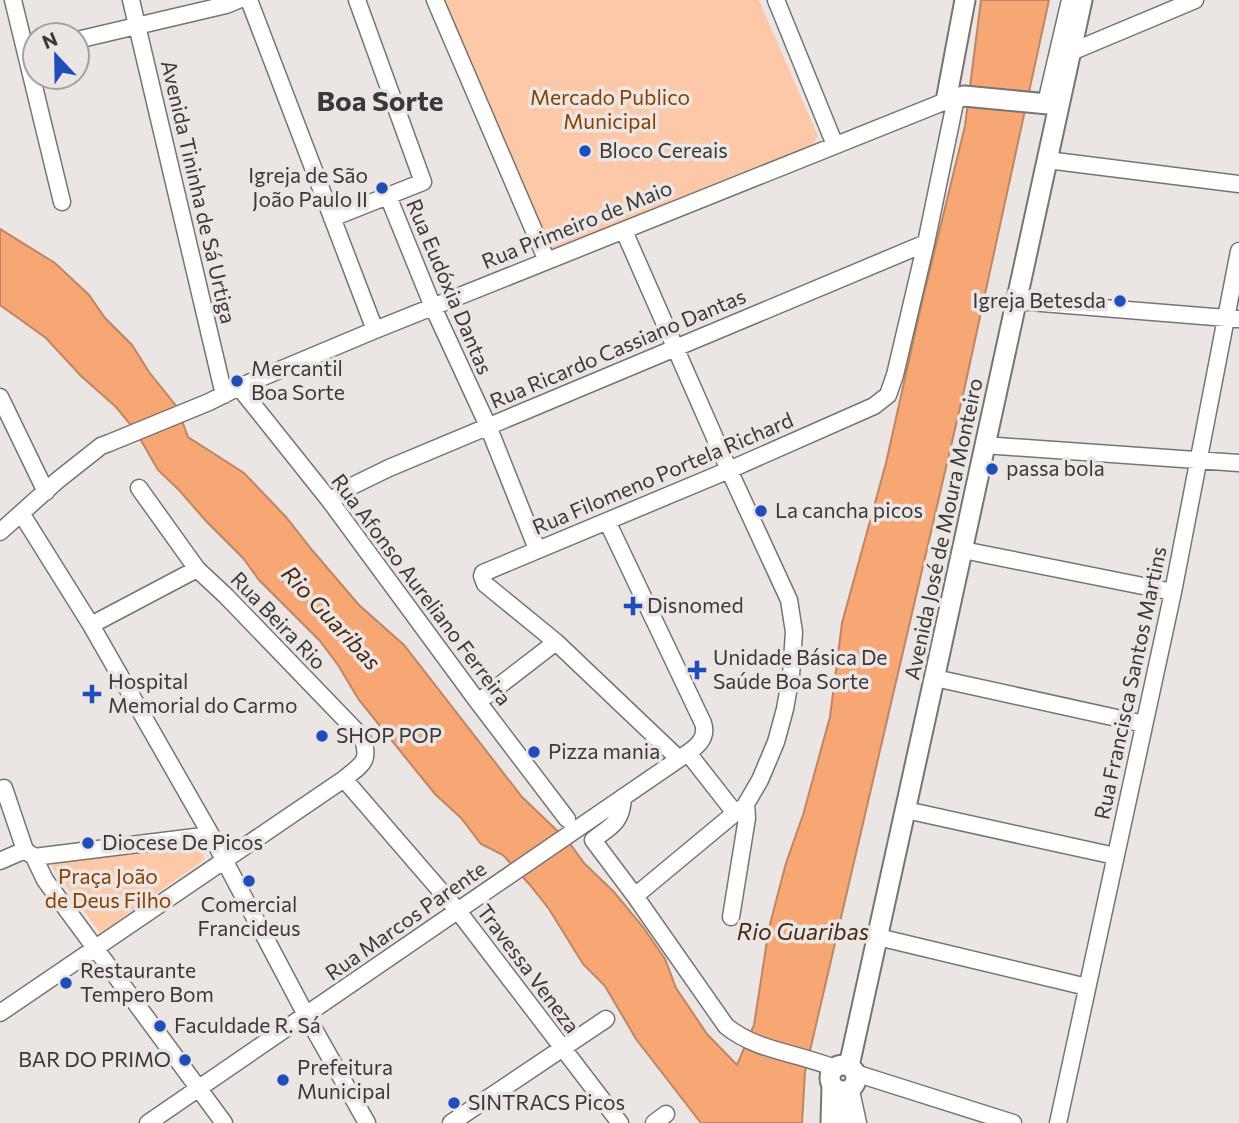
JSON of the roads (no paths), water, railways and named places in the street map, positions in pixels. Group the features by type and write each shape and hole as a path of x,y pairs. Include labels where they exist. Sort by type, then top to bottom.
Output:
{"main road":[{"path":"965,0 955,98 1045,103"},
{"name":"Avenida José de Moura Monteiro","path":"843,1123 843,1074 1045,103 1082,0"},
{"name":"Avenida José de Moura Monteiro","path":"831,1123 906,810 1047,160 1045,103"}],"street":[{"path":"13,0 21,24"},
{"name":"Avenida Tininha de Sá Urtiga","path":"131,0 224,394"},
{"path":"91,37 238,0"},
{"path":"249,0 375,330"},
{"path":"332,218 423,182 357,0"},
{"path":"435,0 547,261"},
{"path":"776,0 835,145"},
{"path":"1070,0 1070,28"},
{"path":"1064,56 1195,0"},
{"path":"38,91 62,202"},
{"name":"Rua Primeiro de Maio","path":"0,532 58,480 102,446 375,330 955,98"},
{"name":"Rua Filomeno Portela Richard","path":"556,642 485,584 483,573 729,470 883,401 891,388 926,243 955,98"},
{"path":"1047,160 1239,184"},
{"name":"Rua Eudóxia Dantas","path":"388,196 433,307 488,426 537,549"},
{"path":"624,231 789,600 794,632 785,709 776,742 760,780 741,808 635,896"},
{"name":"Rua Ricardo Cassiano Dantas","path":"330,501 369,477 926,243"},
{"name":"Rua Francisca Santos Martins","path":"1058,1123 1198,460 1232,318 1239,251"},
{"path":"1017,301 1232,318"},
{"name":"Rua Afonso Aureliano Ferreira","path":"239,387 330,501 478,702 573,824"},
{"path":"0,397 46,492"},
{"path":"984,445 1239,463"},
{"name":"Rua Beira Rio","path":"139,488 197,569 362,737 367,749 366,759 344,779"},
{"path":"21,513 91,625 211,835 306,1016 367,1123"},
{"path":"607,521 705,729 704,737 683,756"},
{"path":"963,550 1172,592"},
{"path":"91,625 197,569"},
{"path":"478,702 556,642 741,808 747,818 732,917"},
{"path":"935,678 1144,724"},
{"name":"Rua Marcos Parente","path":"148,1123 501,881 573,824 623,797 683,756"},
{"path":"0,1013 344,779"},
{"name":"Travessa Veneza","path":"344,779 458,911 620,1123"},
{"path":"4,788 29,853 45,880 224,1123"},
{"path":"623,797 622,810 616,822 593,840 726,1026 759,1045 808,1058 843,1074 1013,1123"},
{"path":"906,810 1115,856"},
{"path":"0,861 29,853 211,835"},
{"path":"877,937 1087,987"},
{"path":"451,1123 606,1019"},
{"path":"843,1074 858,1123"}],"water":[{"name":"Rio Guaribas","path":"981,0 1049,0 965,386 805,1072 802,1123 701,1123 636,1039 605,986 583,964 549,909 530,885 503,855 481,844 461,818 435,794 359,700 320,641 259,580 243,558 158,470 135,430 116,407 81,376 46,338 0,305 0,229 55,263 89,295 105,318 132,345 149,372 177,407 188,437 244,473 286,517 359,605 404,645 522,797 568,841 584,863 614,892 643,927 665,959 676,988 707,1034 737,1065 754,1025 769,928 830,717 842,623 886,463 965,126"}],"place":[{"name":"Bloco Cereais","path":"585,151"},
{"name":"Igreja de São João Paulo II","path":"382,188"},
{"name":"Igreja Betesda","path":"1120,301"},
{"name":"Mercantil Boa Sorte","path":"237,381"},
{"name":"passa bola","path":"992,469"},
{"name":"La cancha picos","path":"761,511"},
{"name":"Disnomed","path":"633,606"},
{"name":"Unidade Básica De Saúde Boa Sorte","path":"697,670"},
{"name":"Hospital Memorial do Carmo","path":"92,694"},
{"name":"SHOP POP","path":"322,736"},
{"name":"Pizza mania","path":"534,752"},
{"name":"Diocese De Picos","path":"88,843"},
{"name":"Comercial Francideus","path":"249,881"},
{"name":"Restaurante Tempero Bom","path":"66,983"},
{"name":"Faculdade R. Sá","path":"160,1026"},
{"name":"BAR DO PRIMO","path":"185,1060"},
{"name":"Prefeitura Municipal","path":"283,1080"},
{"name":"SINTRACS Picos","path":"454,1103"}],"district":[{"name":"Boa Sorte","path":"380,101"}],"park label":[{"name":"Mercado Publico Municipal","path":"610,110"},
{"name":"Praça João de Deus Filho","path":"108,889"}]}
